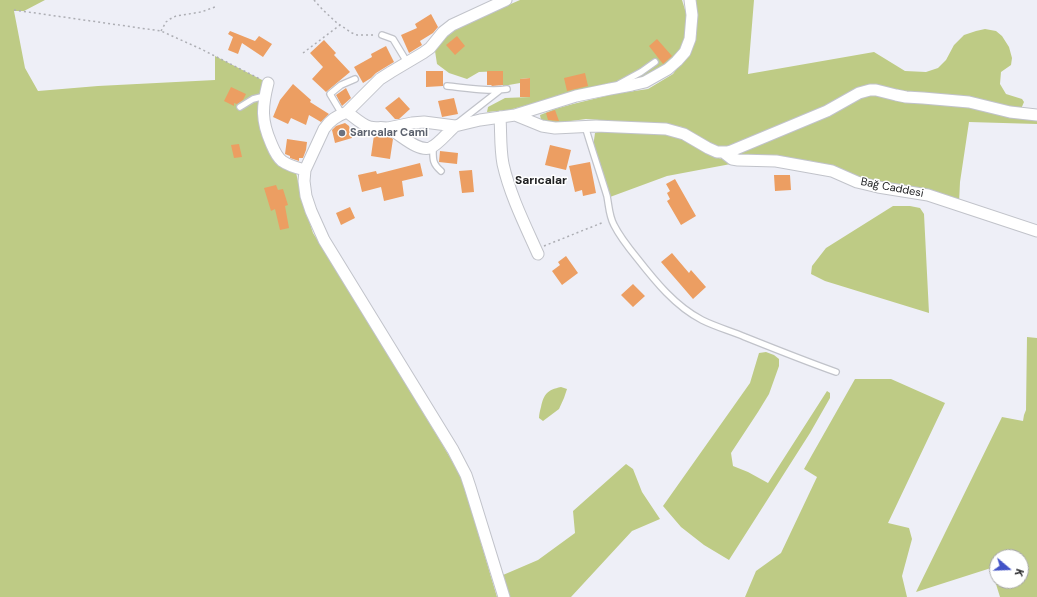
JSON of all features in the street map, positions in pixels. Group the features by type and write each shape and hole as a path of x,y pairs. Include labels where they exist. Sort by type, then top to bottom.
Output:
{"street":[{"path":"504,597 466,475 454,450 334,259 311,211 306,196 304,181 305,170 317,143 327,124 331,120 345,113 380,79 423,54 452,25 506,0"},
{"path":"345,113 370,127 388,128 424,122 455,126 480,120 515,115 576,96 645,82 668,69 677,62 685,52 690,39 692,15 690,0"},
{"path":"268,83 263,113 264,124 275,153 283,162 305,170"},
{"path":"723,152 731,151 827,111 859,93 870,90 906,97 969,102 1010,112 1037,115"},
{"name":"Bağ Caddesi","path":"515,115 555,128 585,126 666,128 684,134 717,152 723,152 732,159 776,161 832,170 857,182 928,195 1037,231"},
{"path":"500,117 503,163 509,187 537,252"},
{"path":"388,128 407,140 426,148 433,146 455,126"}],"lane":[{"path":"382,35 393,39 407,62"},
{"path":"610,89 656,62"},
{"path":"345,113 330,94 341,85 355,79"},
{"path":"447,86 500,90 508,89"},
{"path":"455,126 500,90"},
{"path":"240,107 253,99 265,96"},
{"path":"585,126 608,200 611,219 624,242 656,282 675,300 702,320 836,372"},
{"path":"433,146 434,162 436,167 442,171"}],"path":[{"path":"314,0 322,10 340,25 357,35 382,35"},
{"path":"161,31 166,22 176,16 201,12 215,7"},
{"path":"14,10 161,31 201,49 268,83"},
{"path":"303,54 340,25"},
{"path":"537,252 611,219"}],"green space":[{"path":"0,0 45,0 24,11 14,11 25,68 38,91 98,86 215,80 215,56 268,83 264,104 275,153 295,168 301,195 313,233 394,362 460,475 497,597 0,597"},
{"path":"520,0 682,0 687,16 683,47 665,65 647,76 605,84 509,110 487,112 488,107 505,98 530,97 530,78 520,79 520,83 503,86 503,71 479,72 467,79 449,73 437,64 435,51 441,42 456,28"},
{"path":"692,0 754,0 748,74 874,52 905,71 926,72 938,68 946,60 954,45 964,35 985,29 996,31 1002,36 1009,47 1012,58 1011,65 1001,72 1000,84 1006,94 1022,99 1024,102 1021,109 895,91 881,85 868,85 822,108 728,146 718,146 709,143 682,127 671,125 586,119 549,124 541,120 540,115 555,109 614,94 648,89 673,74 691,49 697,33 697,21"},
{"path":"879,94 915,103 977,108 1037,119 1037,124 969,122 960,182 959,203 870,183 812,161 773,157 739,158 736,153 861,95"},
{"path":"601,131 667,133 687,141 715,157 736,163 667,176 610,197 594,147 595,133"},
{"path":"893,206 910,206 920,208 924,214 929,313 825,281 811,274 812,266 826,248"},
{"path":"1027,337 1037,338 1037,597 1000,597 998,589 1029,589 1029,549 989,549 989,569 916,592 1002,417 1023,421 1026,410"},
{"path":"766,352 779,359 779,366 769,394 731,453 733,466 768,483 827,391 830,393 830,398 810,433 729,560 704,545 681,527 663,506 750,383 759,353"},
{"path":"855,379 891,379 945,403 888,523 909,528 912,539 902,576 907,597 745,597 756,571 781,553 817,477 804,469"},
{"path":"561,387 567,389 559,409 543,421 539,417 545,396 549,391"},
{"path":"626,464 633,469 642,492 660,519 632,531 571,597 510,597 503,575 538,560 575,533 573,511"}],"building":[{"path":"431,14 438,27 433,33 420,41 422,45 409,53 401,35 417,28 415,24"},
{"path":"230,31 255,41 259,36 272,44 263,57 242,43 238,54 228,50 233,37 228,34"},
{"path":"457,36 465,46 455,55 446,45"},
{"path":"657,39 672,56 663,64 649,46"},
{"path":"324,40 336,53 334,55 350,72 326,92 312,79 323,67 310,53"},
{"path":"386,46 394,62 363,83 354,67 372,57 371,54"},
{"path":"426,71 443,71 443,86 426,87"},
{"path":"487,71 503,71 503,85 487,85"},
{"path":"585,73 588,86 567,91 564,78"},
{"path":"530,78 530,97 520,97 520,79"},
{"path":"293,84 311,100 310,102 329,114 321,122 309,115 306,125 291,118 288,124 273,117 280,100"},
{"path":"231,87 246,94 243,100 237,104 234,103 234,106 224,101"},
{"path":"346,88 351,98 342,106 336,95"},
{"path":"399,97 410,109 399,119 395,119 385,108"},
{"path":"454,98 458,114 442,117 438,101"},
{"path":"555,110 559,121 548,120 546,113"},
{"name":"Sarıcalar Cami","path":"345,123 349,126 352,138 335,143 332,130 336,126"},
{"path":"374,135 390,137 393,139 390,159 371,156"},
{"path":"287,139 307,142 303,158 299,158 299,161 290,158 290,156 285,154"},
{"path":"239,144 242,157 234,158 231,145"},
{"path":"550,145 571,150 566,170 545,165"},
{"path":"440,151 458,153 457,164 439,162"},
{"path":"590,162 596,193 583,196 582,190 575,192 569,166"},
{"path":"420,163 423,176 402,181 404,196 384,201 381,187 362,192 358,175 376,171 377,174"},
{"path":"472,170 474,192 462,193 459,171"},
{"path":"774,175 790,175 791,190 775,191"},
{"path":"675,179 696,216 681,225 667,201 670,199 667,193 670,191 666,184"},
{"path":"276,185 278,190 283,189 288,205 285,206 289,228 280,230 275,209 271,211 264,188"},
{"path":"350,207 355,218 341,225 336,213"},
{"path":"672,253 689,273 691,270 706,287 693,299 661,262"},
{"path":"566,256 578,273 562,285 552,271 560,265 558,262"},
{"path":"633,284 645,296 633,307 621,295"}],"place":[{"name":"Sarıcalar Cami","path":"342,133"}],"district":[{"name":"Sarıcalar","path":"541,181"}]}
